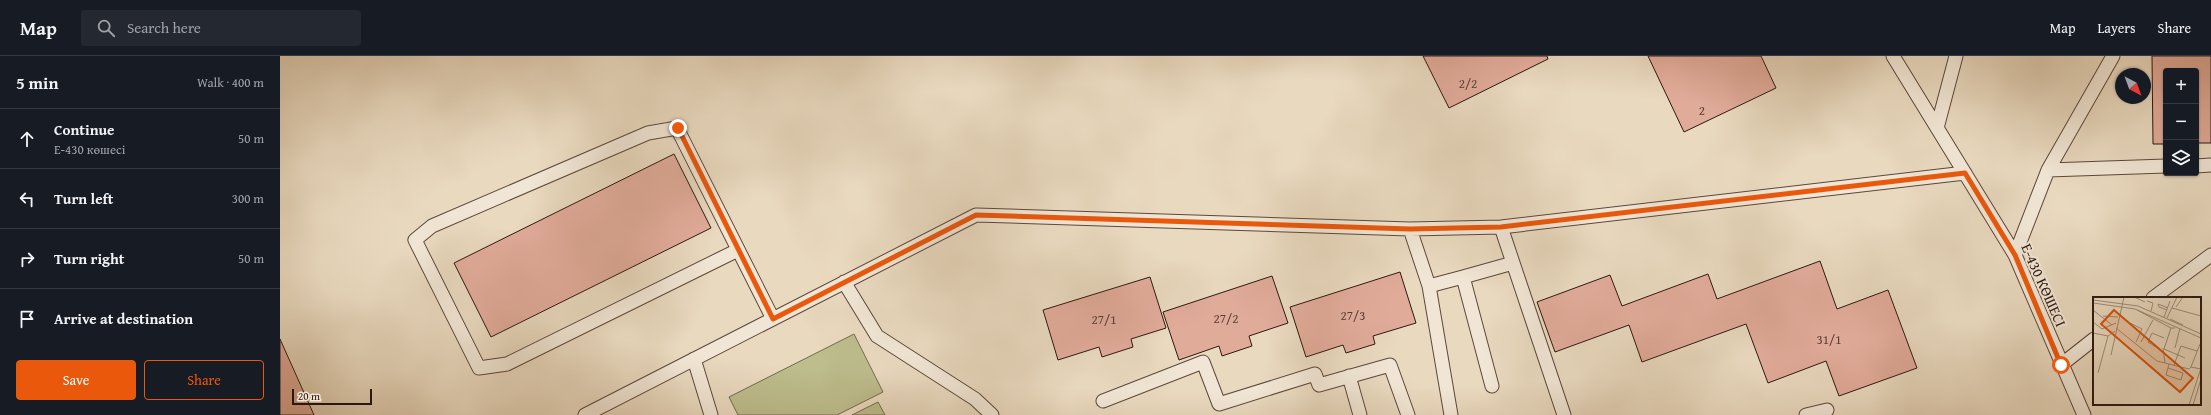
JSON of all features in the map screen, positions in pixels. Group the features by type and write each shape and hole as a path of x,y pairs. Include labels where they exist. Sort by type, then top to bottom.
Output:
{"lane":[{"name":"Е-430 КӨШЕСІ","path":"1893,56 2015,255 2061,365 2084,415"},
{"path":"1937,128 1956,56"},
{"path":"2015,255 2048,170 2113,56"},
{"path":"738,250 507,364 479,368 415,240 432,226 648,133 678,128 773,319"},
{"path":"2199,166 2211,165"},
{"path":"2048,170 2163,166"},
{"path":"585,415 976,215 1410,229 1501,227 1965,173"},
{"path":"1501,227 1564,415"},
{"path":"1410,229 1429,286 1451,415"},
{"path":"2154,297 2211,255"},
{"path":"1429,286 1513,263"},
{"path":"1463,277 1492,386"},
{"path":"844,282 877,336 975,399 992,415"},
{"path":"2061,365 2093,340"},
{"path":"694,359 711,415"},
{"path":"1103,401 1203,362 1219,404 1315,374 1319,385 1390,365 1408,415"},
{"path":"1349,376 1360,415"},
{"path":"1806,415 1827,410"}],"green space":[{"path":"854,334 883,392 837,415 738,415 729,397"},
{"path":"878,402 885,415 852,415"}],"building":[{"path":"1423,56 1547,56 1548,59 1449,108"},
{"path":"1648,56 1761,56 1776,88 1684,132"},
{"path":"2152,56 2211,56 2211,143 2199,143 2199,68 2163,68 2163,144 2153,144"},
{"path":"674,154 711,228 491,337 454,263"},
{"path":"1820,261 1837,309 1888,290 1917,368 1839,396 1826,361 1768,383 1746,324 1642,362 1629,325 1555,352 1537,302 1610,275 1622,306 1708,274 1717,299"},
{"path":"1400,272 1416,323 1373,336 1375,344 1346,353 1343,345 1306,357 1290,307"},
{"path":"1272,276 1288,323 1249,336 1252,346 1222,356 1219,346 1179,360 1163,312"},
{"path":"1150,277 1166,328 1131,339 1133,347 1102,357 1099,347 1058,360 1043,310"},
{"path":"280,339 314,415 280,415"}],"route":[{"path":"678,128 773,319 976,215 1410,229 1501,227 1965,173 2015,255 2061,365"}]}
